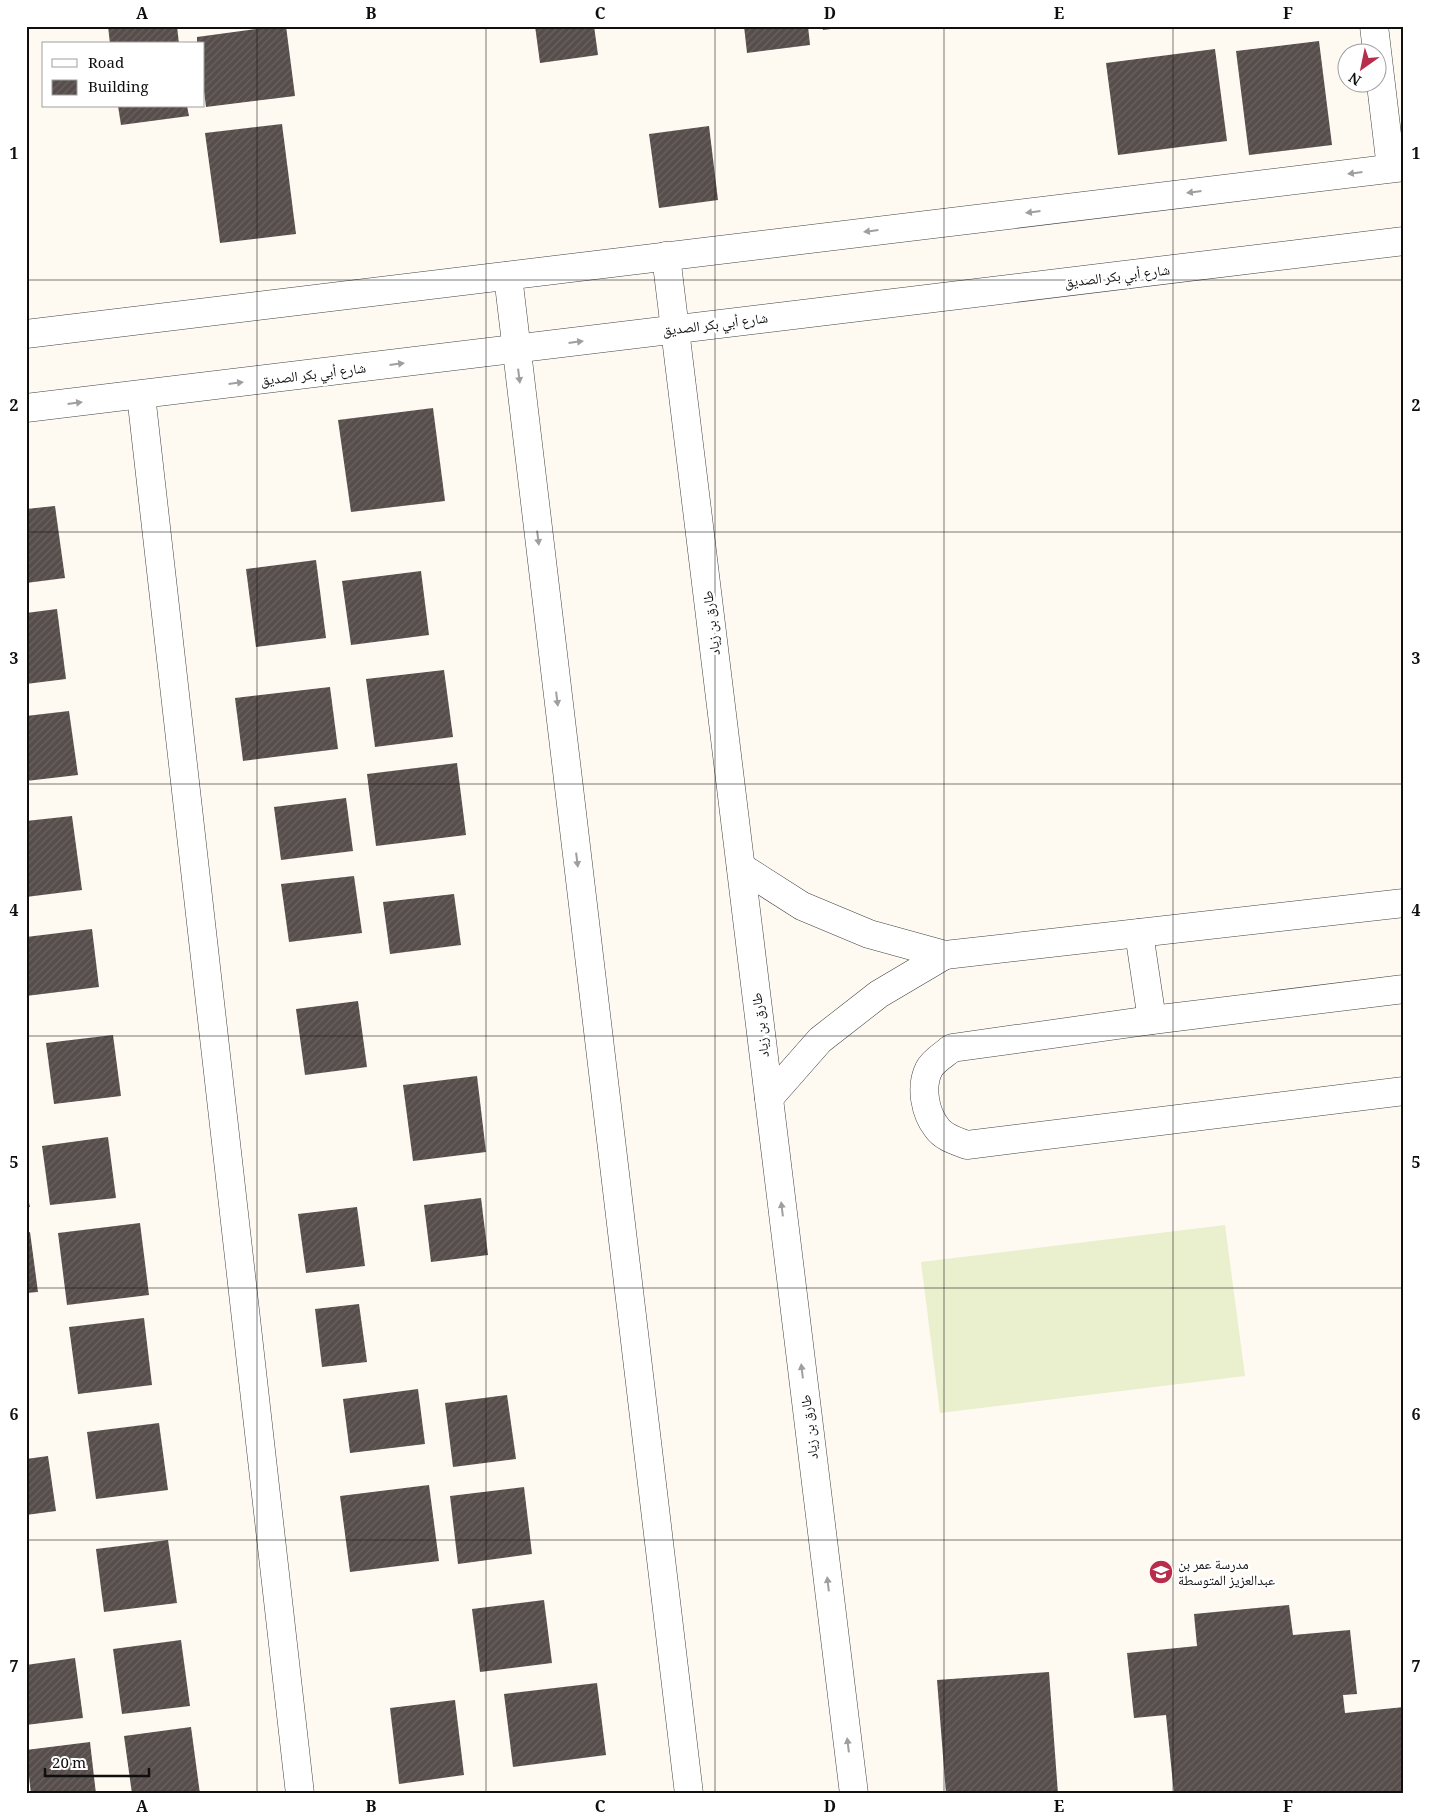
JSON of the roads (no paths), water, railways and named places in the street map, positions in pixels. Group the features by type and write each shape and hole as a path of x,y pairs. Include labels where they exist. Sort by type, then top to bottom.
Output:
{"street":[{"path":"26,334 1397,168 1374,26"},
{"name":"شارع أبي بكر الصديق","path":"26,408 1404,241"},
{"name":"طارق بن زياد","path":"666,256 854,1794"},
{"path":"508,276 515,349 688,1794"},
{"path":"141,395 300,1794"},
{"path":"741,867 802,906 869,934 945,955 1404,903"},
{"path":"1139,933 1152,1020"},
{"path":"769,1098 820,1040 879,994 945,955"},
{"path":"1404,989 1152,1020 952,1048 929,1068 924,1085 927,1111 937,1129 950,1139 967,1145 1404,1091"}],"place":[{"name":"مدرسة عمر بن عبدالعزيز المتوسطة","path":"1161,1572"}]}
